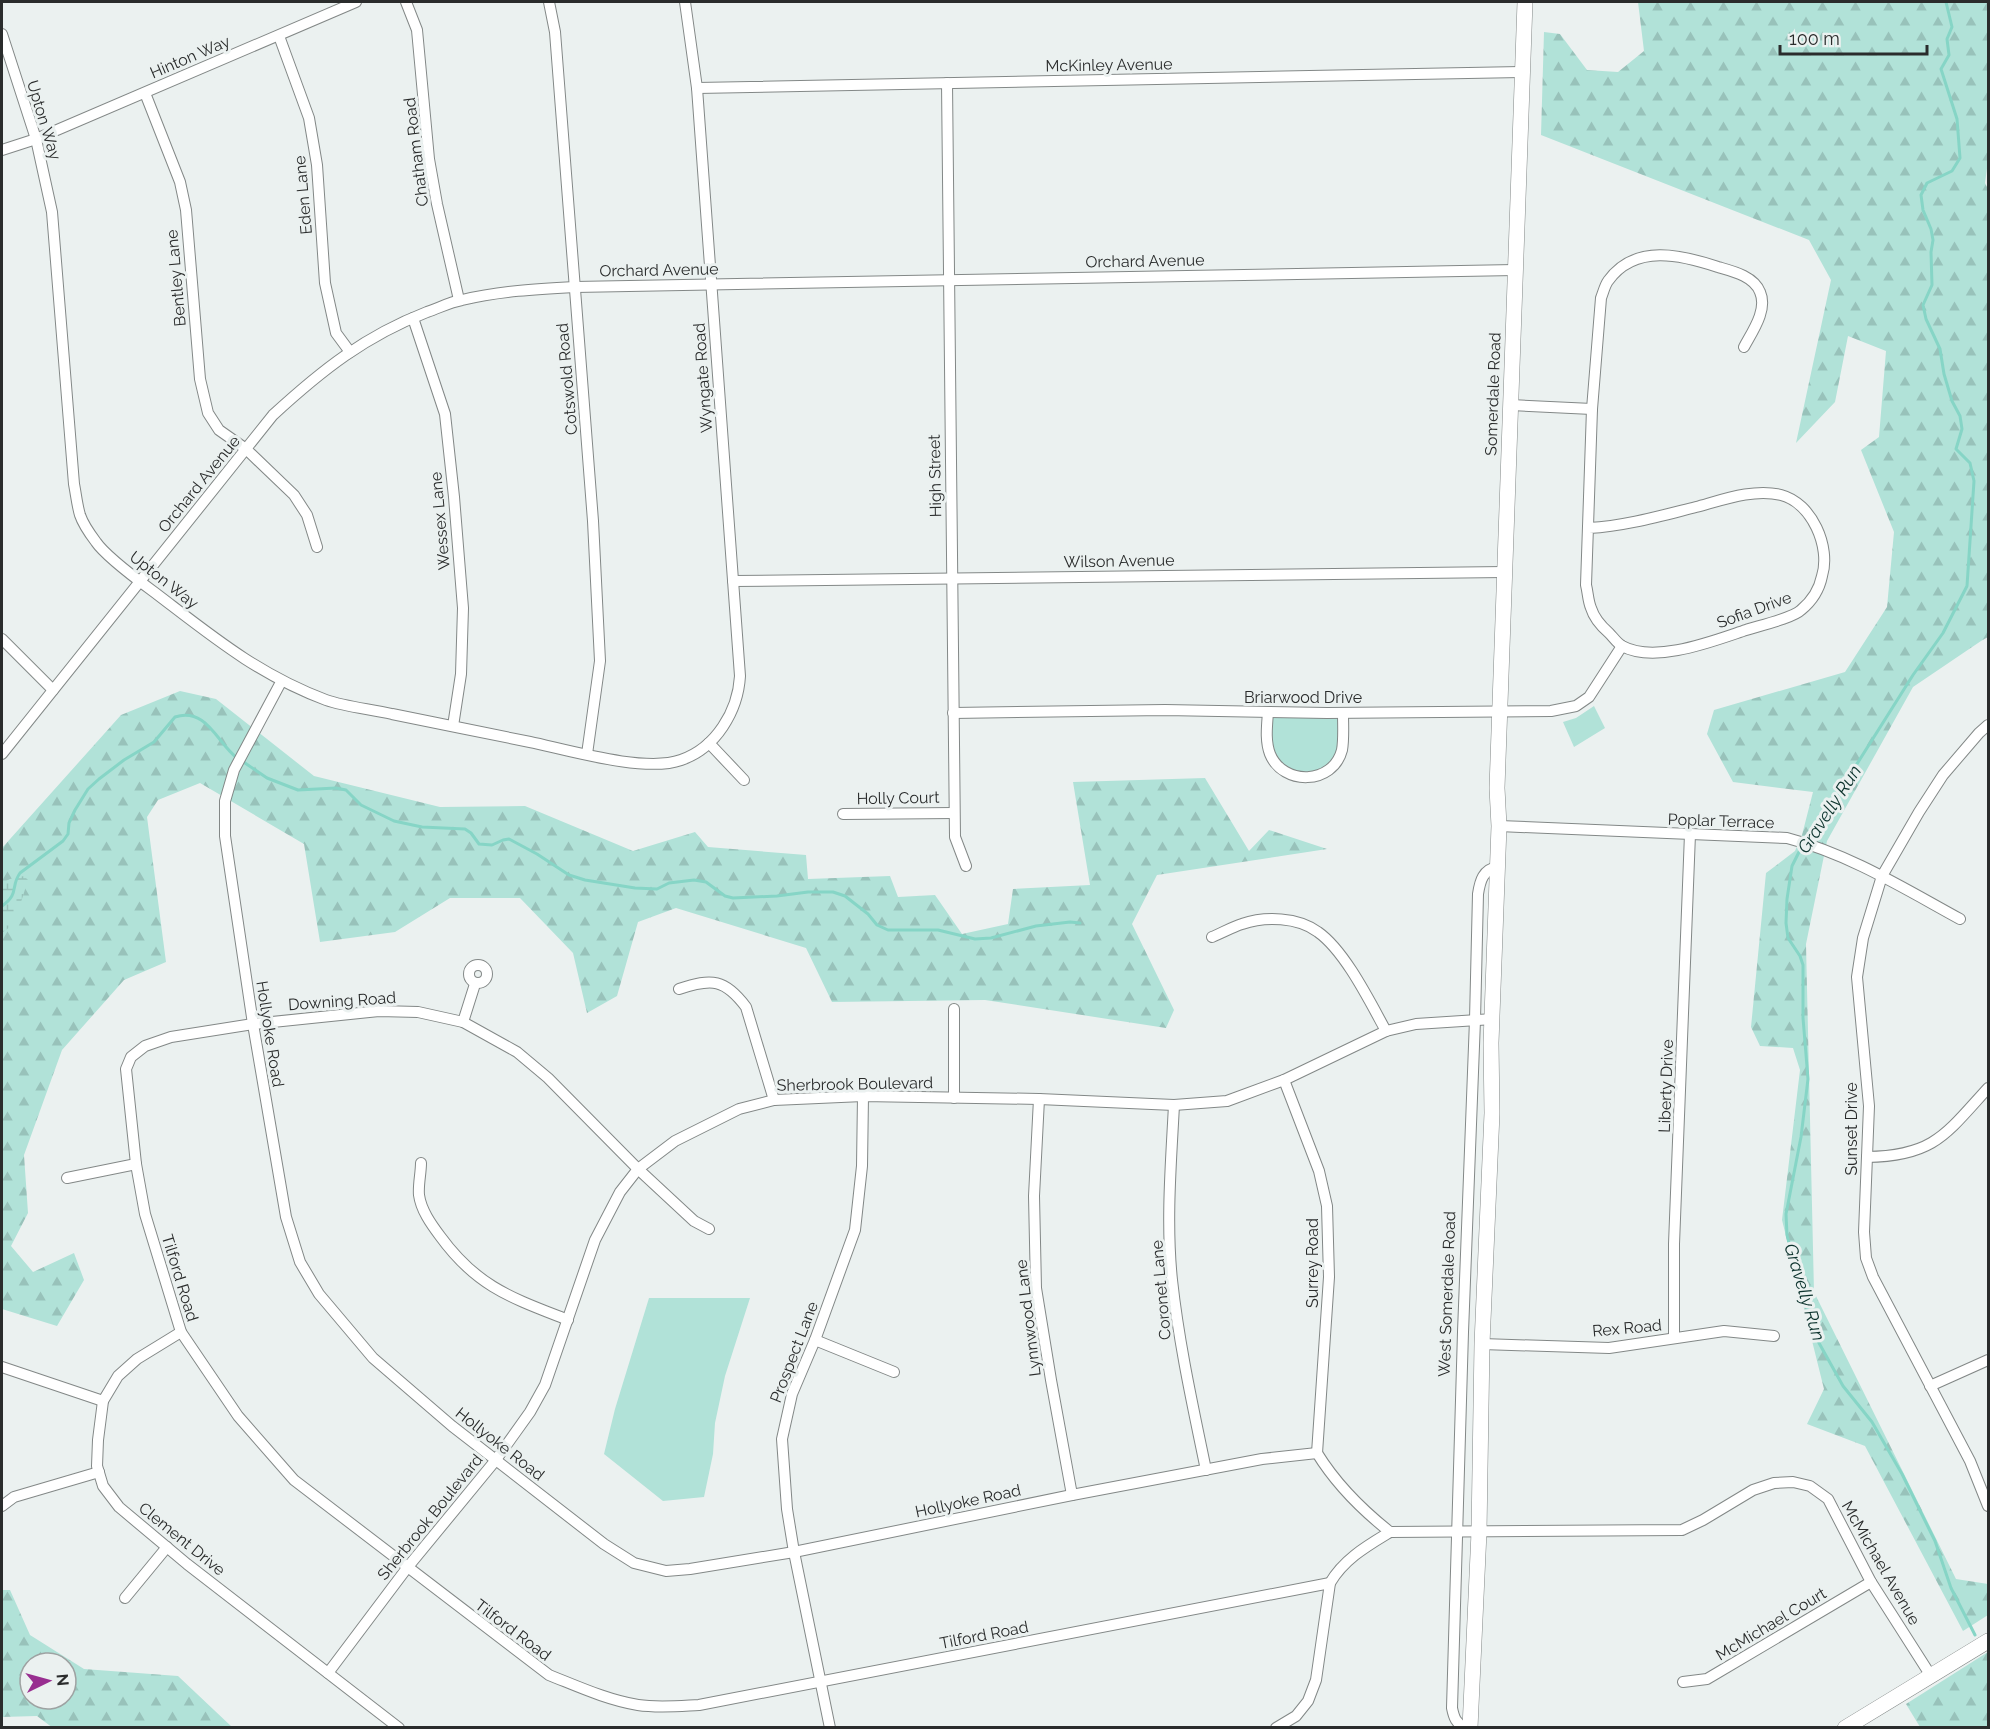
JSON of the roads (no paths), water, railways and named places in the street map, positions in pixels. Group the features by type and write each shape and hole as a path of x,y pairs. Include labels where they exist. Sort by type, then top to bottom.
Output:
{"main road":[{"name":"Somerdale Road","path":"1499,826 1497,788 1525,2"},
{"path":"1470,1728 1479,1532 1482,1344 1486,1214 1490,1166 1499,826"},
{"path":"1845,1728 1989,1641"}],"street":[{"name":"Hinton Way","path":"2,150 36,140 356,2"},
{"name":"Chatham Road","path":"406,2 417,30 429,159 459,300"},
{"name":"Cotswold Road","path":"549,2 555,32 593,521 600,661 587,754"},
{"name":"Wyngate Road","path":"684,2 697,88 740,676 739,692 730,715 708,743"},
{"name":"Upton Way","path":"2,34 36,140 52,212 74,484 80,516 98,545 139,581 240,657 281,682 328,701 648,765 662,765 681,760 694,754 708,743"},
{"name":"Eden Lane","path":"279,36 309,118 317,165 325,283 336,333 350,352"},
{"name":"McKinley Avenue","path":"697,88 1521,72"},
{"name":"High Street","path":"947,83 954,837 966,866"},
{"name":"Bentley Lane","path":"145,93 180,182 186,210 200,379 208,413 219,430 246,449 294,495 307,515 316,547"},
{"path":"1622,646 1599,625 1591,608 1586,585 1592,408 1601,298 1607,282 1620,269 1636,259 1653,255 1675,255 1737,273 1754,283 1761,292 1762,307 1758,321 1744,347"},
{"name":"Orchard Avenue","path":"2,754 273,415 304,387 372,337 459,300 518,290 575,286 1515,270"},
{"name":"Wessex Lane","path":"413,318 445,414 454,497 463,608 461,674 453,726"},
{"path":"1511,405 1592,408"},
{"name":"Sofia Drive","path":"1589,528 1609,526 1736,496 1766,493 1781,495 1795,501 1812,517 1821,536 1823,574 1815,597 1799,613 1703,645 1664,652 1641,652 1622,646"},
{"name":"Wilson Avenue","path":"733,581 1505,572"},
{"path":"2,639 53,690"},
{"name":"Briarwood Drive","path":"953,713 1164,710 1343,713 1551,711 1575,706 1589,697 1622,646"},
{"name":"Hollyoke Road","path":"281,682 234,770 225,801 225,837 252,1024 286,1217 300,1262 319,1294 373,1358 495,1461 604,1544 634,1563 666,1571 794,1552 1262,1459 1317,1453"},
{"path":"1268,712 1267,738 1270,753 1286,773 1304,778 1316,777 1333,766 1341,752 1343,713"},
{"name":"Sunset Drive","path":"1987,1500 1970,1461 1866,1258 1864,1232 1869,1106 1857,977 1863,938 1882,876 1918,812 1943,775 1979,733 1989,725"},
{"path":"708,743 744,780"},
{"name":"Holly Court","path":"843,814 954,813"},
{"name":"Poplar Terrace","path":"1499,826 1787,838 1812,845 1882,876 1960,919"},
{"name":"Liberty Drive","path":"1674,1338 1674,1244 1690,834"},
{"name":"West Somerdale Road","path":"1465,1728 1454,1717 1452,1708 1478,894 1480,880 1487,871 1498,867"},
{"path":"1212,938 1243,924 1272,920 1297,921 1318,932 1335,949 1362,987 1386,1031"},
{"path":"680,989 698,983 724,984 738,996 746,1007 774,1101"},
{"path":"463,1022 474,984"},
{"path":"954,1009 954,1098"},
{"name":"Downing Road","path":"140,1050 171,1037 252,1024 379,1011 418,1012 463,1022 517,1052 548,1078 638,1169 694,1221 709,1228"},
{"name":"Sherbrook Boulevard","path":"328,1673 407,1568 495,1461 530,1412 545,1385 595,1240 620,1192 638,1169 675,1142 739,1109 774,1101 863,1096 1039,1099 1174,1105 1227,1101 1284,1080 1386,1031 1416,1024 1493,1019"},
{"name":"Tilford Road","path":"140,1050 131,1057 126,1070 136,1164 145,1214 181,1332 238,1416 294,1480 549,1675 598,1694 638,1705 671,1707 699,1705 1330,1583"},
{"name":"Surrey Road","path":"1284,1080 1319,1170 1327,1206 1329,1277 1317,1453"},
{"path":"1867,1157 1901,1155 1927,1147 1944,1136 1989,1088"},
{"name":"Prospect Lane","path":"830,1728 794,1552 787,1509 782,1439 792,1394 815,1340 855,1230 862,1166 863,1096"},
{"name":"Lynnwood Lane","path":"1039,1099 1034,1196 1036,1288 1050,1380 1072,1495"},
{"name":"Coronet Lane","path":"1174,1105 1169,1195 1172,1277 1183,1357 1206,1470"},
{"path":"421,1163 419,1196 428,1219 451,1252 477,1277 510,1297 568,1320"},
{"path":"68,1178 136,1164"},
{"name":"Rex Road","path":"1482,1344 1609,1348 1724,1331 1774,1336"},
{"name":"Clement Drive","path":"181,1332 137,1359 118,1376 103,1401 98,1440 99,1472 103,1486 119,1506 167,1547 399,1728"},
{"path":"815,1340 894,1372"},
{"path":"1930,1386 1989,1360"},
{"path":"2,1367 103,1401"},
{"path":"1276,1728 1296,1716 1308,1701 1316,1680 1330,1583 1338,1570 1389,1532 1367,1514 1330,1473 1317,1453"},
{"path":"2,1506 14,1497 99,1472"},
{"name":"McMichael Avenue","path":"1389,1532 1682,1530 1753,1490 1774,1483 1793,1482 1810,1486 1828,1499 1872,1582 1931,1676"},
{"path":"125,1598 167,1547"},
{"name":"McMichael Court","path":"1683,1682 1707,1679 1872,1582"}],"waterway":[{"name":"Gravelly Run","path":"1809,840 1913,675 1943,633 1967,586 1974,481 1970,463 1956,449 1962,429 1960,416 1952,401 1940,349 1926,319 1923,305 1932,285 1933,240 1923,210 1921,195 1927,183 1952,171 1960,158 1957,119 1941,69 1949,55 1947,39 1952,27 1946,2"},
{"path":"2,906 13,894 20,873 63,841 68,834 69,823 75,810 88,789 124,760 154,742 175,717 186,715 203,722 237,758"},
{"path":"242,761 267,778 298,790 336,788 346,790 361,805 394,821 422,827 465,829 479,844 492,845 509,839 569,875 585,880 657,889 669,883 694,880 706,882 725,896 733,898 833,892 845,896 868,914 877,925 888,930 938,930 975,939 991,938 1036,926 1080,923"},
{"name":"Gravelly Run","path":"1805,845 1792,866 1787,899 1788,938 1803,965 1803,1018 1808,1079 1801,1137 1786,1214 1787,1235 1809,1316 1819,1343 1843,1386 1872,1422 1902,1474 1935,1541 1951,1588 1975,1635"}]}
